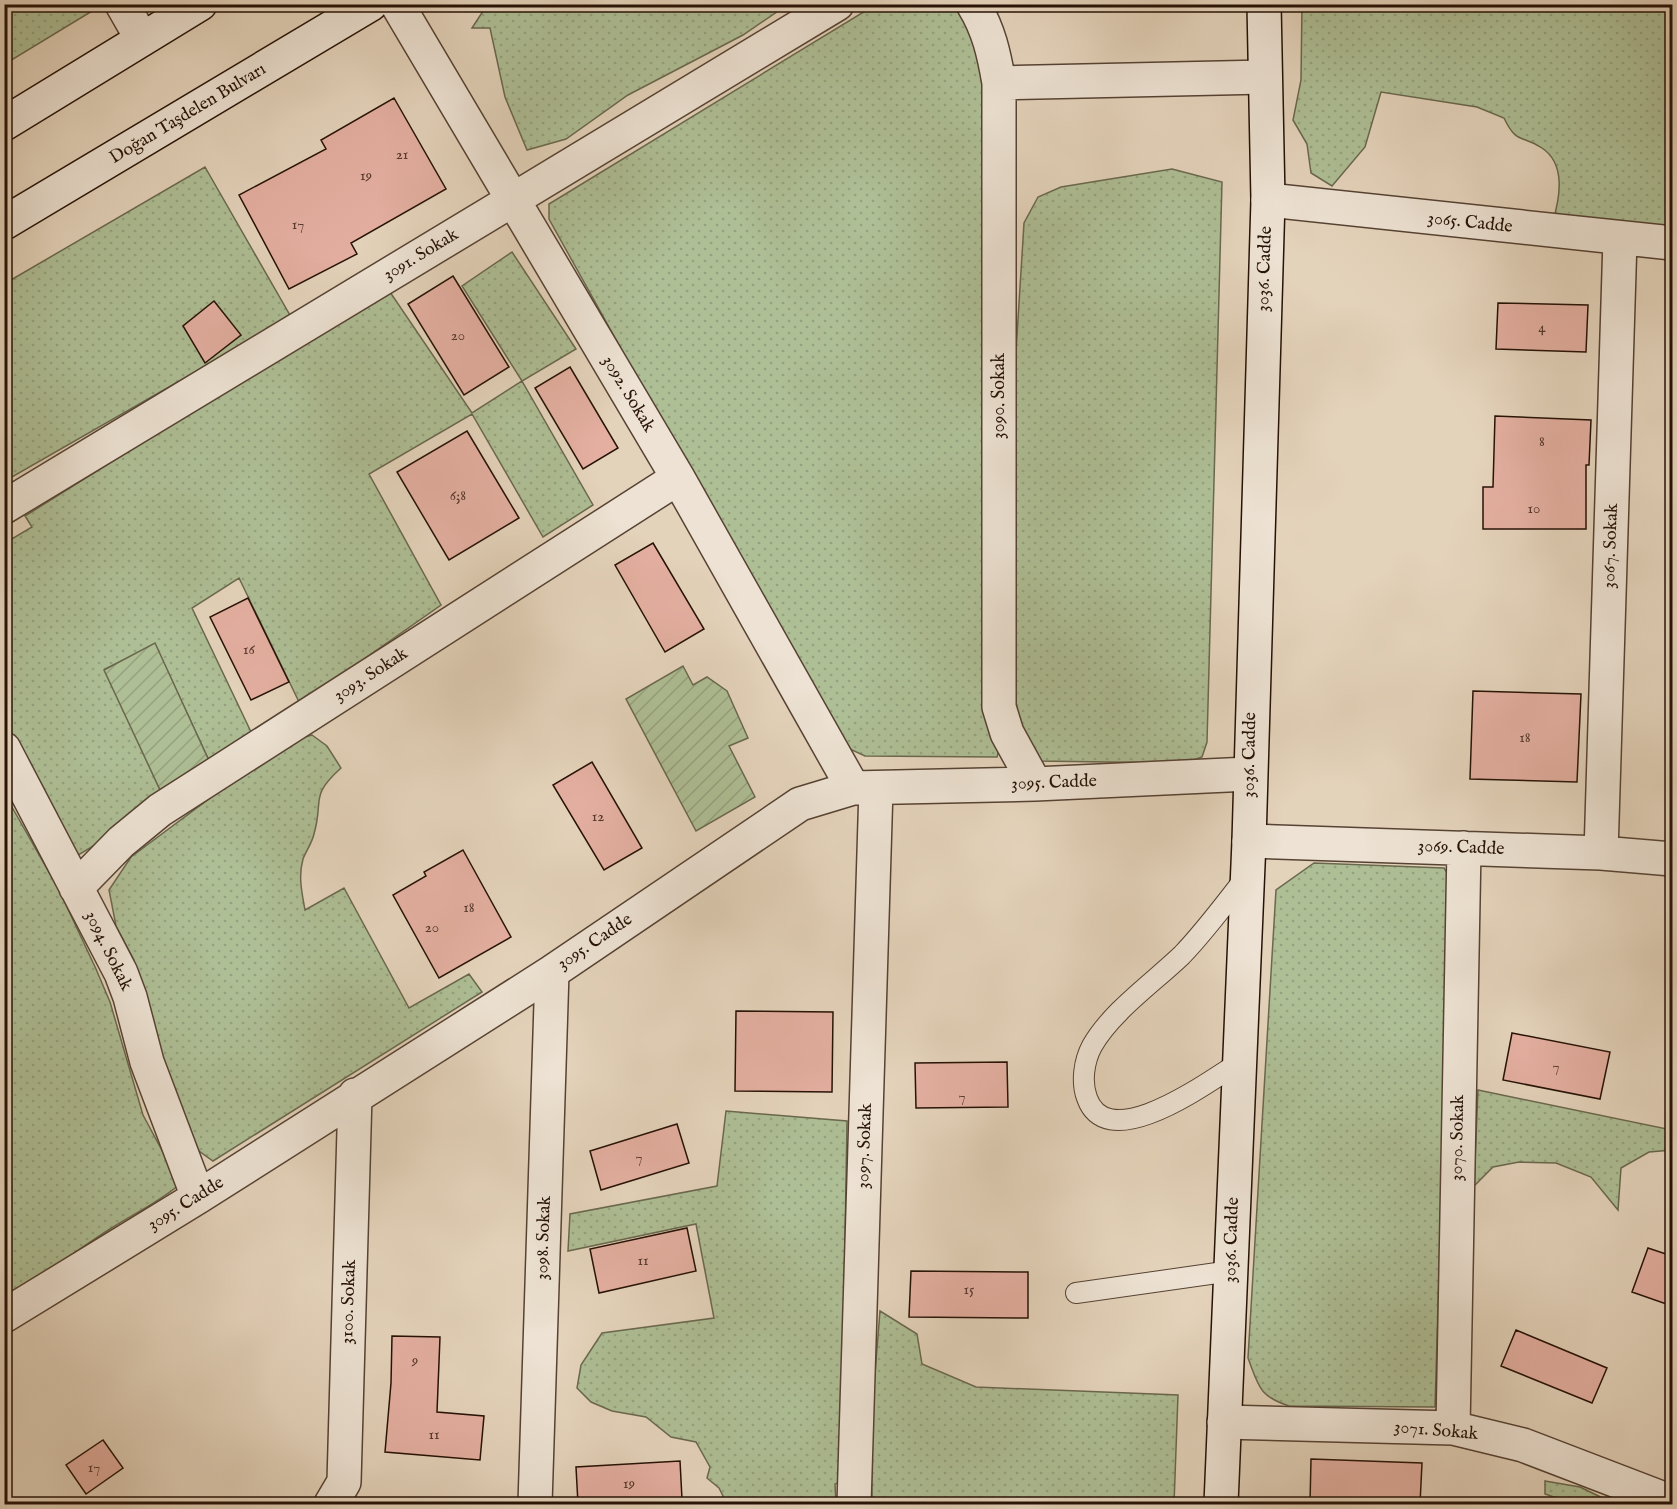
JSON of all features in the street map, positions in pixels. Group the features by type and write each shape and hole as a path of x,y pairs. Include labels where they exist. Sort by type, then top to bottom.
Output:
{"street":[{"path":"122,4 142,39"},
{"path":"4,124 200,4"},
{"name":"Doğan Taşdelen Bulvarı","path":"4,223 371,4"},
{"name":"3092. Sokak","path":"397,4 864,788"},
{"name":"3091. Sokak","path":"4,507 837,4"},
{"name":"3090. Sokak","path":"973,4 985,24 994,51 999,83 999,707 1011,741 1035,784"},
{"name":"3036. Cadde","path":"1221,1504 1249,841 1249,774 1268,200 1264,4"},
{"path":"999,83 1266,77"},
{"name":"3065. Cadde","path":"1268,200 1672,243"},
{"name":"3067. Sokak","path":"1601,853 1620,239"},
{"name":"3093. Sokak","path":"76,888 121,842 160,810 678,478"},
{"name":"3094. Sokak","path":"4,749 121,973 130,996 147,1062 198,1197"},
{"name":"3095. Cadde","path":"4,1316 198,1197 355,1095 552,972 800,804 864,788 1035,784 1249,774"},
{"name":"3097. Sokak","path":"854,1504 864,788"},
{"name":"3069. Cadde","path":"1249,841 1601,853 1672,860"},
{"name":"3070. Sokak","path":"1452,1428 1464,848"},
{"name":"3098. Sokak","path":"535,1504 552,972"},
{"name":"3100. Sokak","path":"331,1504 344,1482 355,1095"},
{"name":"3071. Sokak","path":"1224,1422 1452,1428 1523,1445 1672,1502"}],"lane":[{"path":"1240,1062 1169,1105 1122,1122 1104,1119 1090,1106 1083,1088 1085,1068 1091,1047 1104,1028 1184,953 1247,875"},
{"path":"1076,1293 1231,1271"}],"green space":[{"path":"5,4 102,4 102,5 5,64"},
{"path":"487,5 787,5 743,35 628,95 566,139 527,150 505,97 490,28 472,28"},
{"path":"875,5 950,5 965,12 982,39 992,211 983,711 999,750 997,757 865,756 841,745 549,219 549,204"},
{"path":"1302,5 1672,5 1672,229 1553,221 1559,192 1555,163 1542,148 1516,136 1504,118 1477,107 1381,92 1365,147 1332,186 1311,173 1307,144 1293,120 1301,80"},
{"path":"205,167 291,317 5,481 4,284"},
{"path":"1172,169 1222,182 1207,742 1202,757 1185,763 1035,761 1024,739 1016,704 1012,416 1024,223 1038,197 1061,187"},
{"path":"512,252 576,349 522,381 462,286"},
{"path":"388,289 472,413 522,381 593,505 543,537 472,414 369,474 441,605 300,704 239,578 192,608 252,734 211,765 155,644 105,669 161,792 115,833 75,857 5,720 5,543 32,527 25,516"},
{"path":"155,643 211,765 161,792 104,670"},
{"path":"683,666 693,685 707,677 727,691 748,738 729,746 755,797 696,831 626,699"},
{"path":"312,735 327,746 341,768 321,792 314,834 303,859 301,879 305,910 344,888 409,1008 469,974 482,992 213,1161 192,1146 142,1005 134,960 116,926 109,890 131,857 269,754 291,741"},
{"path":"4,793 59,890 96,969 110,1002 143,1115 180,1184 4,1299"},
{"path":"1314,863 1444,868 1451,879 1435,1407 1289,1406 1271,1398 1261,1389 1248,1358 1276,890"},
{"path":"1478,1090 1672,1130 1672,1150 1649,1152 1621,1168 1618,1210 1591,1177 1556,1163 1519,1162 1493,1167 1474,1186"},
{"path":"726,1111 847,1121 841,1482 835,1484 836,1504 727,1504 719,1488 707,1478 710,1467 696,1442 671,1437 646,1417 612,1411 591,1402 577,1388 581,1365 602,1333 714,1318 696,1224 568,1251 570,1214 717,1186"},
{"path":"880,1311 917,1334 922,1364 976,1387 1178,1395 1174,1504 872,1504 871,1424"},
{"path":"1545,1481 1580,1487 1615,1504 1574,1504 1545,1494"}],"building":[{"path":"394,98 446,189 351,243 357,254 289,289 239,195 326,149 321,140"},
{"path":"453,276 509,367 464,395 408,304"},
{"path":"214,301 241,335 205,363 183,326"},
{"path":"1498,303 1588,305 1586,352 1496,349"},
{"path":"570,367 618,448 583,469 535,388"},
{"path":"1495,416 1591,420 1589,465 1586,465 1586,529 1483,529 1483,487 1493,487"},
{"path":"467,431 519,518 449,560 397,472"},
{"path":"653,543 704,629 665,652 615,565"},
{"path":"248,598 289,682 251,700 210,617"},
{"path":"1473,691 1581,694 1577,782 1470,779"},
{"path":"592,762 642,848 604,870 553,785"},
{"path":"463,850 511,937 439,978 393,895 426,876 424,872"},
{"path":"736,1011 833,1012 832,1092 735,1091"},
{"path":"1512,1033 1610,1052 1600,1099 1503,1080"},
{"path":"1007,1062 1008,1107 916,1108 915,1063"},
{"path":"677,1124 689,1163 601,1190 590,1151"},
{"path":"687,1228 696,1271 599,1293 590,1249"},
{"path":"1648,1248 1672,1256 1672,1306 1632,1292"},
{"path":"911,1271 1028,1272 1028,1318 909,1317"},
{"path":"1516,1330 1607,1368 1592,1403 1501,1366"},
{"path":"392,1336 440,1337 437,1412 484,1416 480,1460 385,1452 391,1383"},
{"path":"103,1440 123,1468 86,1494 66,1465"},
{"path":"1311,1459 1422,1463 1420,1504 1310,1504"},
{"path":"680,1461 682,1499 578,1504 576,1467"}]}
